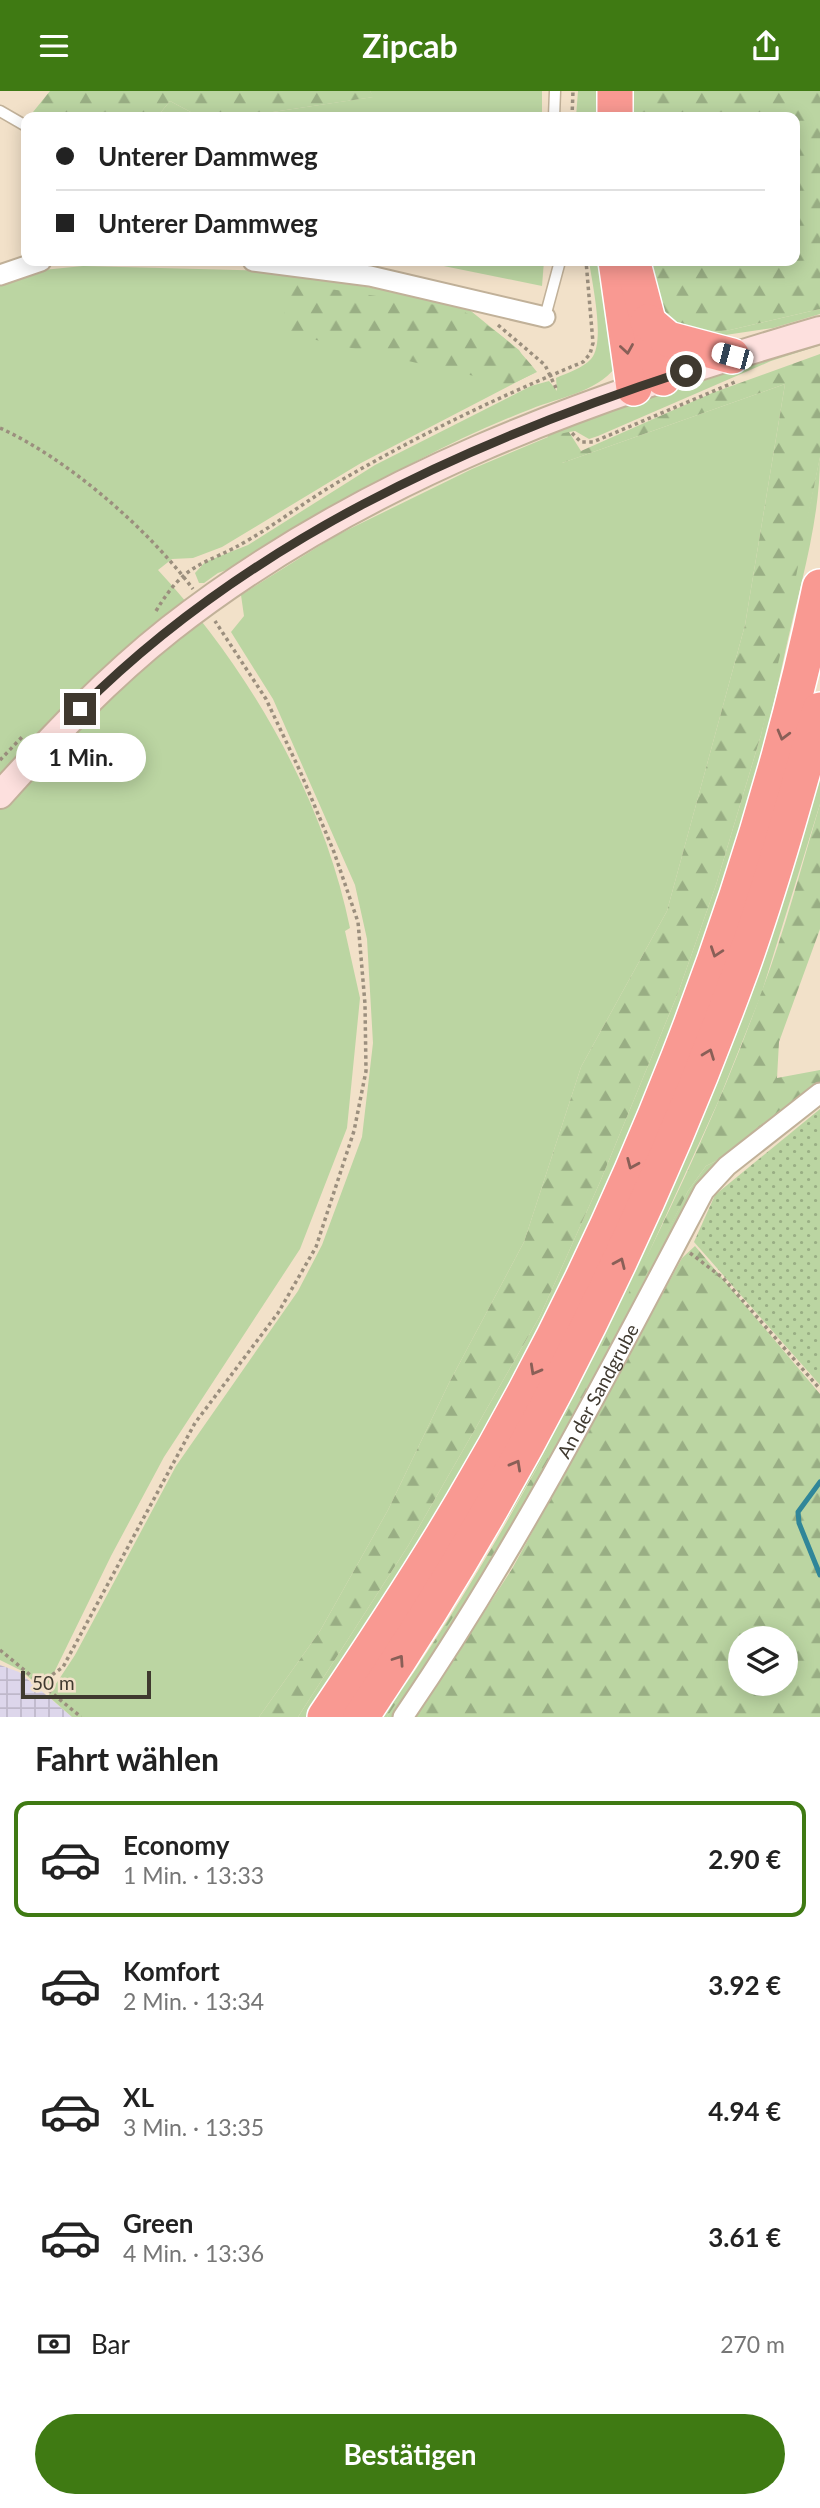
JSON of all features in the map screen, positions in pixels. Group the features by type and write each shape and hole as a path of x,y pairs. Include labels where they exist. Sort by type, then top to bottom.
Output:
{"highway":[{"path":"603,91 603,112"},
{"path":"615,91 615,112"},
{"path":"616,266 649,383"},
{"path":"633,266 649,322 649,383"},
{"path":"649,322 668,339 737,367"},
{"path":"325,1717 464,1500 544,1353 632,1166 714,958 759,821 820,587"},
{"path":"361,1717 409,1646 490,1512 571,1364 609,1286 671,1147 743,964 820,711"}],"main road":[{"path":"0,795 113,678 204,604 258,566 345,512 433,467 649,383 737,367 820,330"}],"street":[{"path":"0,275 26,266"},
{"path":"292,266 370,276 545,317"},
{"name":"An der Sandgrube","path":"403,1717 493,1578 563,1461 675,1246 715,1178 820,1093"}],"lane":[{"path":"554,112 555,91"},
{"path":"0,111 21,123"},
{"path":"545,317 559,266"}],"path":[{"path":"572,112 573,91"},
{"path":"552,375 583,362 590,354 593,329 587,266"},
{"path":"497,324 519,341 552,375 556,388"},
{"path":"572,433 581,442 593,442 737,367"},
{"path":"0,428 43,451 84,481 183,575 266,699 334,852 358,922 366,1071 354,1131 316,1247 278,1313 195,1423 63,1667 41,1683"},
{"path":"675,1246 692,1254 723,1278 820,1389"},
{"path":"0,1650 81,1717"}],"shaded area":[{"path":"0,1665 19,1672 72,1717 0,1717"}],"green space":[{"path":"50,91 370,91 374,97 273,112 191,112 170,101 161,112 33,112"},
{"path":"370,91 542,91 542,112 272,112 373,97"},
{"path":"578,91 598,91 598,112 576,112"},
{"path":"628,91 820,91 820,309 730,330 695,334 678,330 656,306 647,266 800,266 800,112 626,112"},
{"path":"170,101 191,112 161,112"},
{"path":"83,266 273,271 461,303 519,350 534,373 361,463 222,547 193,558 172,559 158,570 223,649 252,692 301,783 338,879 350,928 345,931 360,998 347,1128 300,1249 164,1457 111,1556 45,1691 20,1670 0,1660 0,284 43,270"},
{"path":"444,266 544,266 542,286"},
{"path":"590,266 611,266 616,367 598,383 493,425 418,460 346,500 240,565 199,583 195,573 205,562 248,545 375,465 531,386 549,381 557,391 556,378 591,359 597,340 597,312"},
{"path":"290,283 456,308 501,335 537,372 501,389 496,381 281,332"},
{"path":"820,309 820,314 773,328 705,338 695,334 730,330"},
{"path":"817,343 818,346 771,361 598,436 589,439 575,431 569,432 562,463 785,384 745,625 667,911 581,1067 524,1242 449,1383 388,1510 320,1631 259,1717 72,1717 48,1696 75,1655 176,1466 298,1291 322,1245 362,1137 373,1043 367,939 355,885 273,699 231,632 244,616 241,595 335,536 472,469 548,437 547,433 637,400"},
{"path":"820,354 820,457 781,651 761,735 716,885 678,993 600,1182 540,1316 408,1546 298,1717 259,1717 320,1631 388,1510 449,1383 524,1242 581,1067 667,911 745,625 785,384 562,463 549,436 569,432 581,451 712,393"},
{"path":"820,457 816,507 807,558 757,767 725,878 687,990 644,1100 597,1209 492,1418 393,1586 306,1717 298,1717 408,1546 540,1316 600,1182 678,993 716,885 761,735"},
{"path":"820,771 820,804 761,995 718,1102 641,1270 569,1412 513,1509 399,1695 383,1717 380,1717 479,1563 553,1432 634,1268"},
{"path":"820,804 820,929 779,1042 777,1078 820,1070 820,1082 722,1158 706,1166 688,1191 542,1472 438,1640 387,1717 383,1717 476,1574 533,1475 613,1324 672,1203 710,1121 769,973"},
{"path":"820,1109 820,1385 694,1242 715,1195"},
{"path":"722,1158 490,1564 397,1710 392,1717 387,1717 519,1511 579,1403 688,1191 706,1166"},
{"path":"695,1246 820,1394 820,1717 416,1717 512,1569 682,1258"}],"waterway":[{"path":"820,1482 798,1512 799,1523 820,1575"}],"route":[{"path":"80,709 171,628 258,566 345,512 433,467 495,441 686,371"}]}
